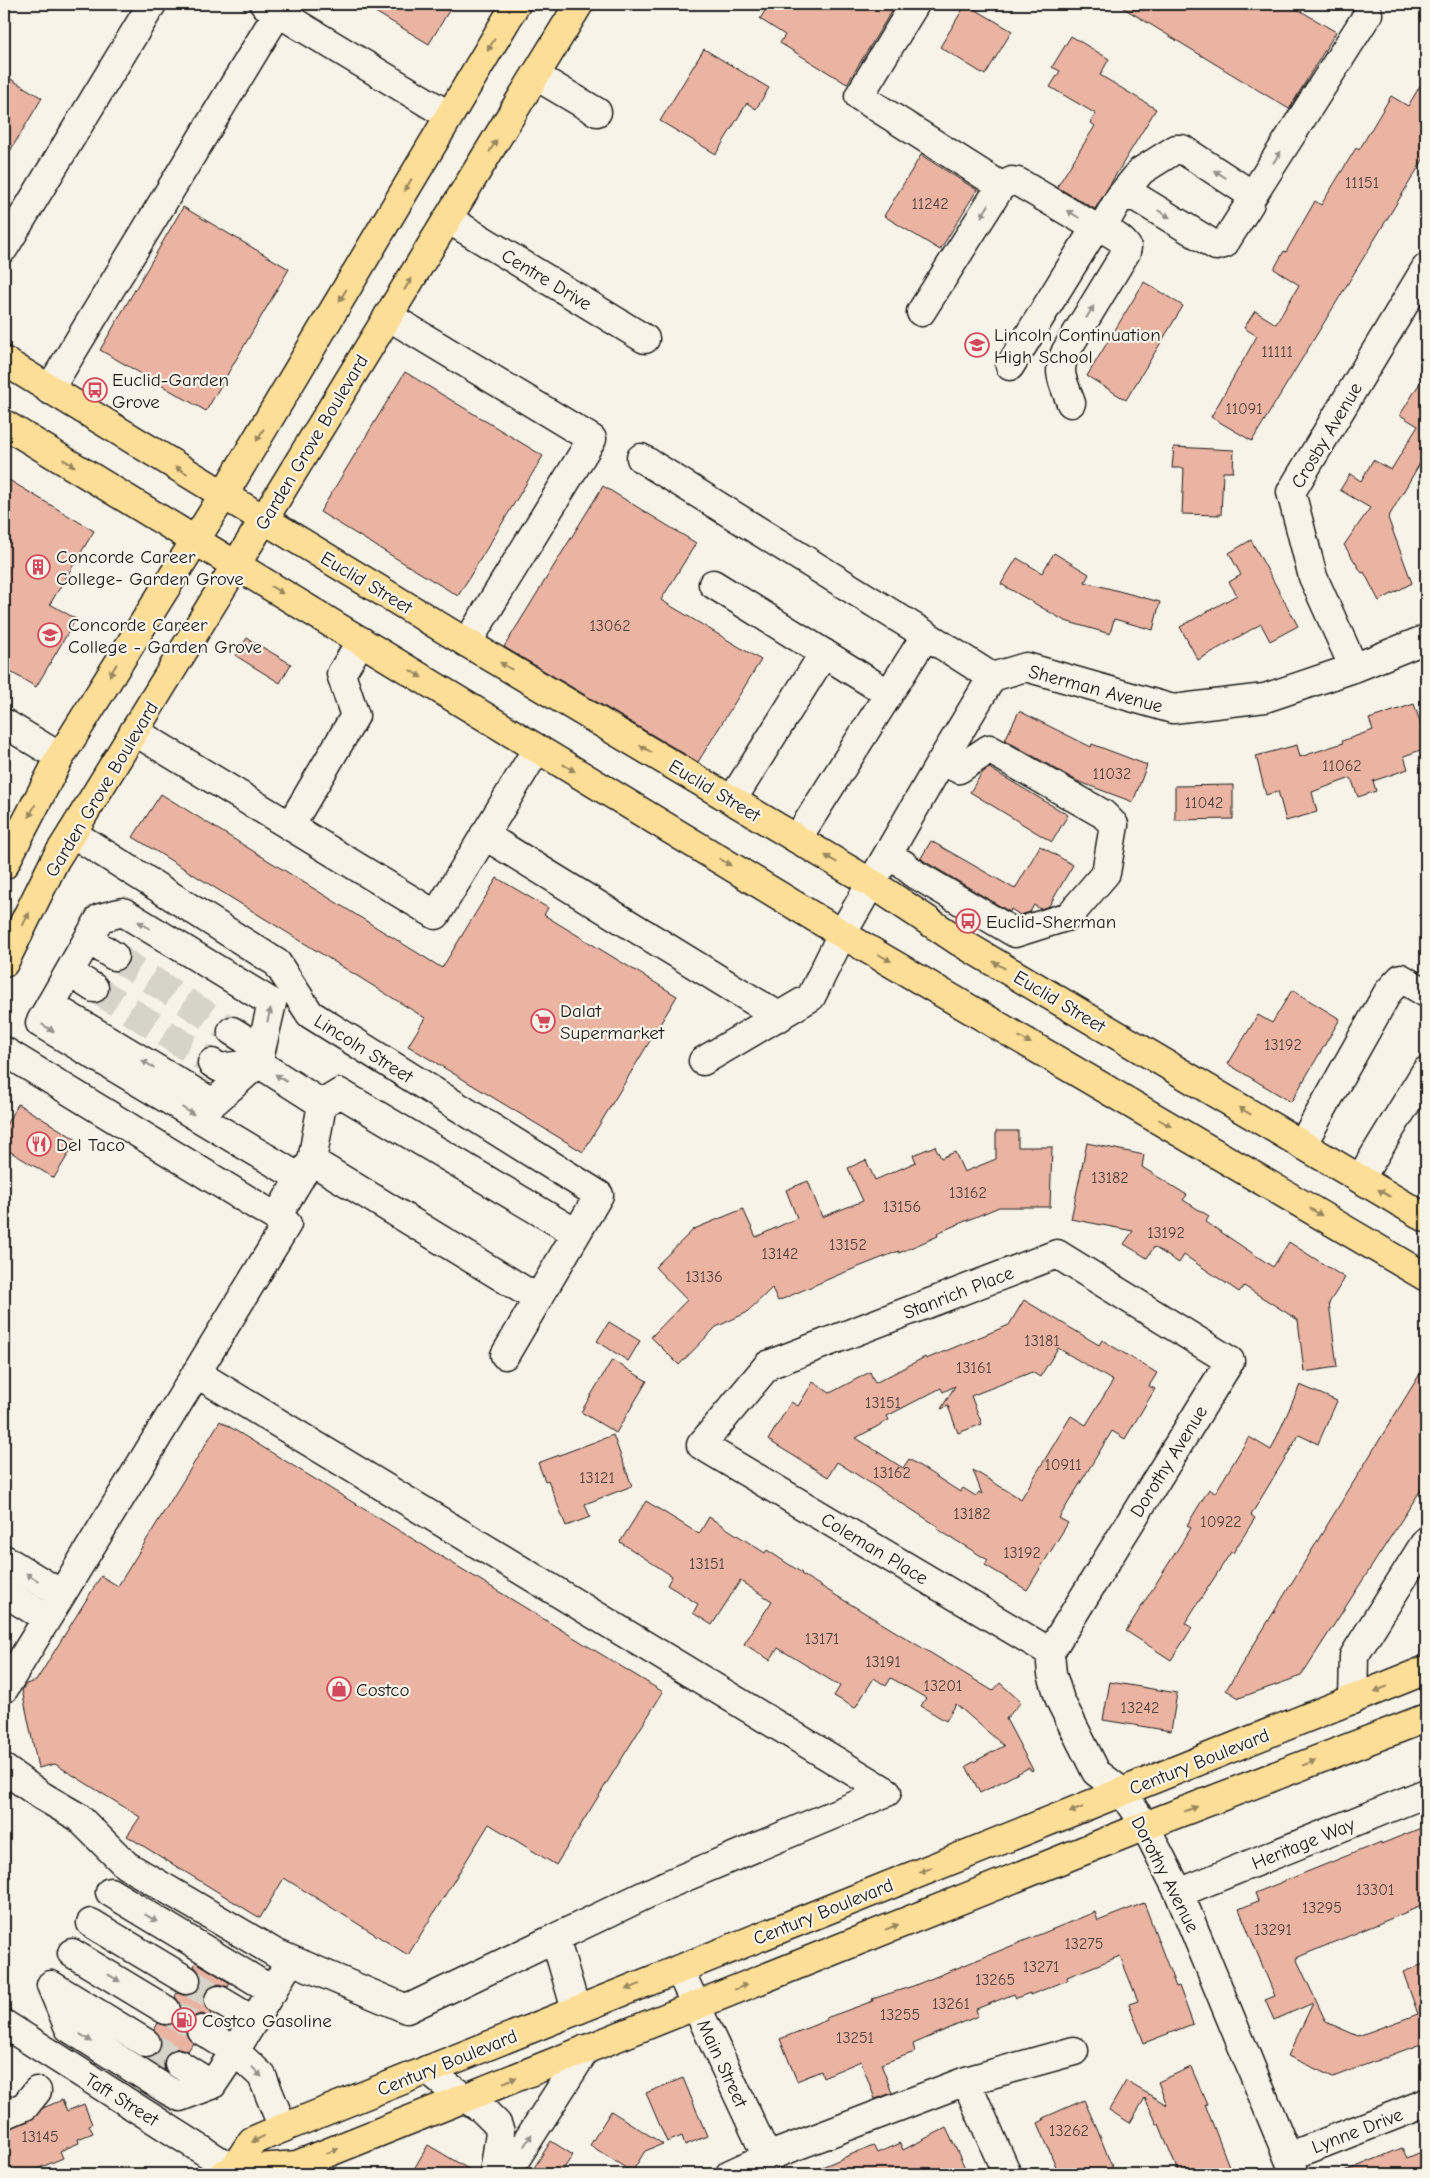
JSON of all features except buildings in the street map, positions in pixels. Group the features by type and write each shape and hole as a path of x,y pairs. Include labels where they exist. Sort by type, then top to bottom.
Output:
{"main road":[{"path":"4,865 60,757 223,496 516,4"},
{"name":"Garden Grove Boulevard","path":"4,963 55,860 579,4"},
{"name":"Euclid Street","path":"4,361 467,643 873,884 960,942 1426,1218"},
{"path":"4,424 842,934 1426,1277"},
{"name":"Century Boulevard","path":"232,2173 252,2141 1426,1670"},
{"path":"1354,1700 1357,1744"},
{"path":"232,2173 297,2165 1145,1826 1426,1718"}],"street":[{"path":"4,248 152,4"},
{"path":"915,4 859,96 1001,186"},
{"path":"49,390 275,6 448,116"},
{"path":"1120,197 1136,197 1216,246 1224,244 1250,203 1251,198 1364,7"},
{"path":"536,76 597,112"},
{"path":"1010,366 1099,228 1141,171 1176,149 1182,149 1249,192 1251,198"},
{"path":"921,312 1001,186 1012,181 1018,182 1124,243 1127,247 1126,252 1059,365 1070,403"},
{"name":"Centre Drive","path":"448,219 645,339"},
{"name":"Crosby Avenue","path":"1354,668 1313,578 1291,492 1426,268"},
{"path":"388,316 592,439 467,643"},
{"path":"641,458 992,677 873,884 842,934 811,997 704,1061"},
{"path":"713,584 889,694"},
{"path":"797,839 926,635"},
{"name":"Sherman Avenue","path":"992,677 1026,667 1173,709 1265,698 1354,668 1426,639"},
{"path":"290,826 355,716 341,674 360,641"},
{"path":"732,800 824,653"},
{"path":"4,722 60,757"},
{"path":"134,731 436,915 536,749"},
{"path":"888,856 1015,933 1069,916 1106,873 1114,825 1104,814 989,748 959,769 942,762"},
{"name":"Lincoln Street","path":"72,833 277,963 310,1014 599,1195 576,1233"},
{"path":"484,835 780,1017"},
{"path":"50,1006 213,1102 258,1063 272,1003 123,912 100,918 40,1023 538,1299"},
{"path":"88,939 114,956"},
{"path":"69,972 94,988"},
{"path":"1302,1144 1388,992 1401,978 1426,994"},
{"path":"232,1031 248,1041 258,1063 322,1104"},
{"path":"4,1051 286,1224 4,1689"},
{"path":"212,1063 220,1068 258,1063"},
{"path":"1360,1179 1426,1071"},
{"path":"276,1218 306,1169 322,1104 340,1093 576,1233 504,1355"},
{"name":"Stanrich Place","path":"701,1445 768,1364 1057,1254 1230,1361"},
{"name":"Dorothy Avenue","path":"1230,1361 1050,1652 1052,1674 1060,1700 1096,1772 1122,1792 1145,1826 1179,1892 1291,2166"},
{"path":"4,1769 42,1796 78,1817 126,1865 274,1953 407,2009 664,1886 887,1792 196,1374"},
{"name":"Coleman Place","path":"701,1445 1050,1652"},
{"path":"1354,1700 1354,1656 1426,1540"},
{"path":"4,1559 61,1594"},
{"path":"4,1592 46,1618"},
{"name":"Heritage Way","path":"1179,1892 1426,1793"},
{"path":"110,1892 273,1991"},
{"path":"91,1922 186,1980"},
{"path":"555,1938 576,2010"},
{"path":"72,1953 166,2010"},
{"path":"146,2043 51,1985 69,2028 180,2097 212,2085 291,1960"},
{"name":"Main Street","path":"679,1969 767,2157"},
{"path":"219,2000 254,2021"},
{"name":"Taft Street","path":"4,2024 232,2173"},
{"path":"201,2030 235,2051 262,2076 283,2128"},
{"path":"495,2174 517,2157 586,2049"},
{"path":"730,2174 767,2157 966,2081 1074,2051"},
{"path":"179,2064 212,2085"},
{"path":"427,2070 482,2109 497,2124 500,2132 495,2174"},
{"path":"966,2081 1007,2174"},
{"path":"4,2116 25,2106 37,2090"},
{"name":"Lynne Drive","path":"1291,2166 1426,2103"}],"tunnel":[{"path":"114,956 232,1031"},
{"path":"94,988 212,1063"},
{"path":"186,1980 219,2000"},
{"path":"166,2010 201,2030"},
{"path":"146,2043 179,2064"}],"place":[{"name":"Lincoln Continuation High School","path":"977,345"},
{"name":"Euclid-Garden Grove","path":"95,390"},
{"name":"Concorde Career College- Garden Grove","path":"38,567"},
{"name":"Concorde Career College - Garden Grove","path":"50,635"},
{"name":"Euclid-Sherman","path":"968,921"},
{"name":"Dalat Supermarket","path":"543,1021"},
{"name":"Del Taco","path":"39,1144"},
{"name":"Costco","path":"339,1689"},
{"name":"Costco Gasoline","path":"184,2020"}]}
